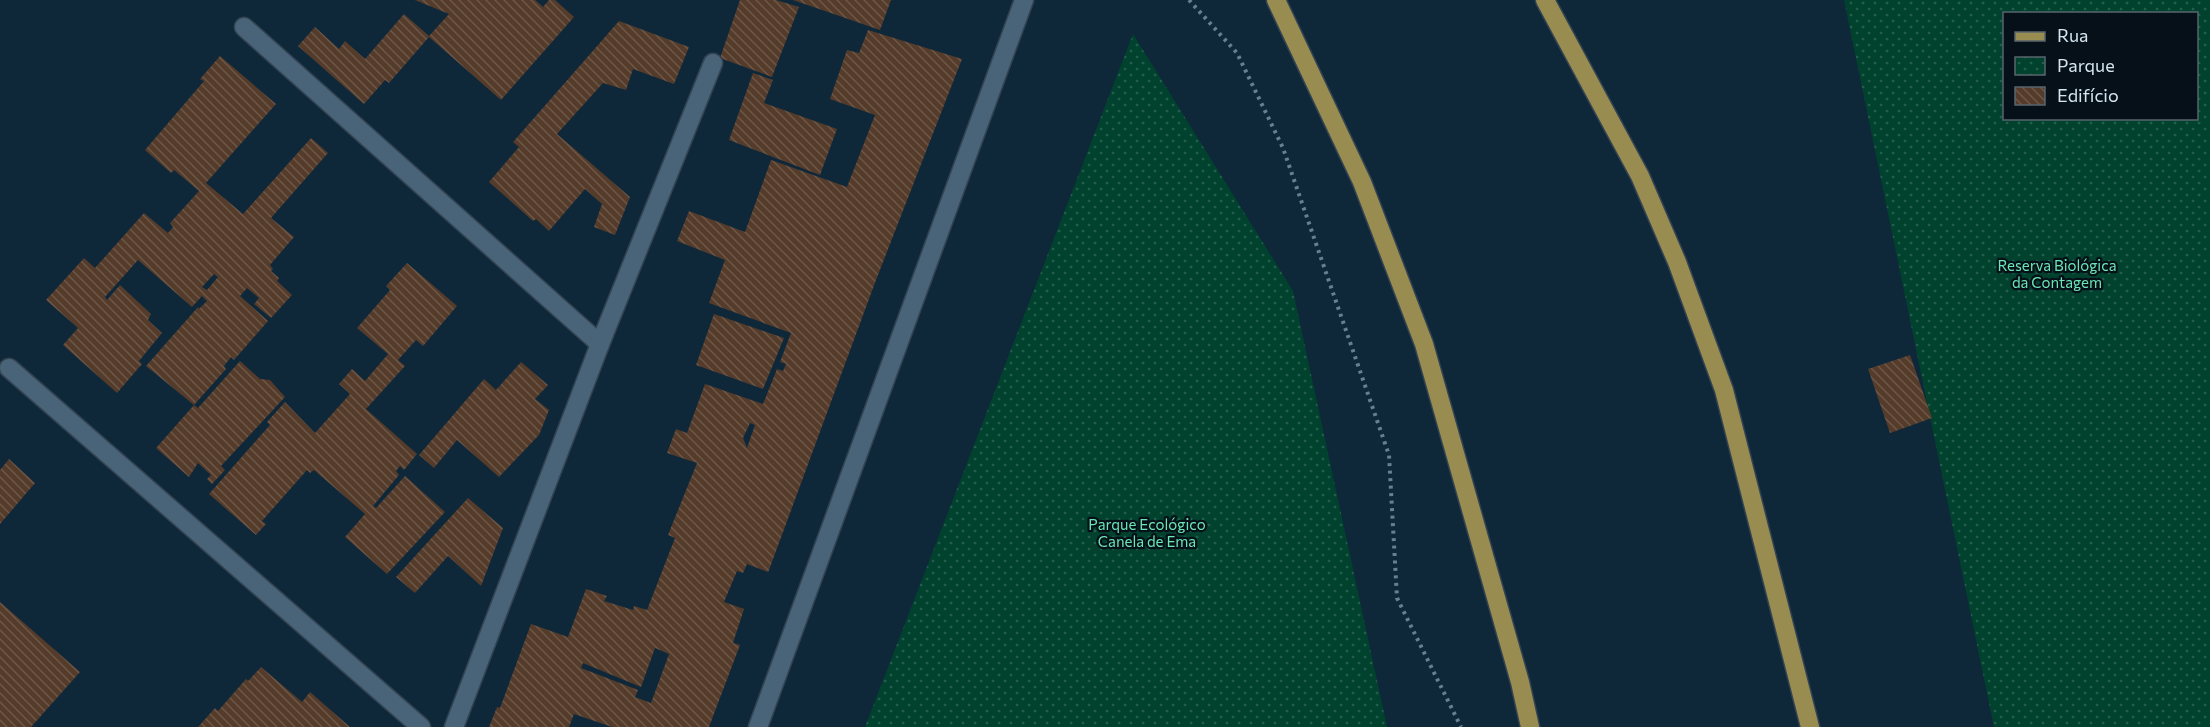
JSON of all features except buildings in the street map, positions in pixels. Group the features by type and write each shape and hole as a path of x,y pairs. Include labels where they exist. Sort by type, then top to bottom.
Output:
{"main road":[{"path":"1276,0 1362,182 1424,344 1521,682 1530,727"},
{"path":"1545,0 1640,176 1677,262 1724,390 1810,727"}],"street":[{"path":"759,727 1010,31 1024,1"},
{"path":"244,27 600,344"},
{"path":"454,727 600,344 712,63"},
{"path":"9,368 421,727"}],"path":[{"path":"1189,0 1237,53 1283,148 1389,455 1397,598 1461,727"}],"green space":[{"name":"Reserva Biológica da Contagem","path":"1844,0 2210,0 2210,727 1994,727"},
{"name":"Parque Ecológico Canela de Ema","path":"1133,34 1293,291 1387,727 865,727"}]}
